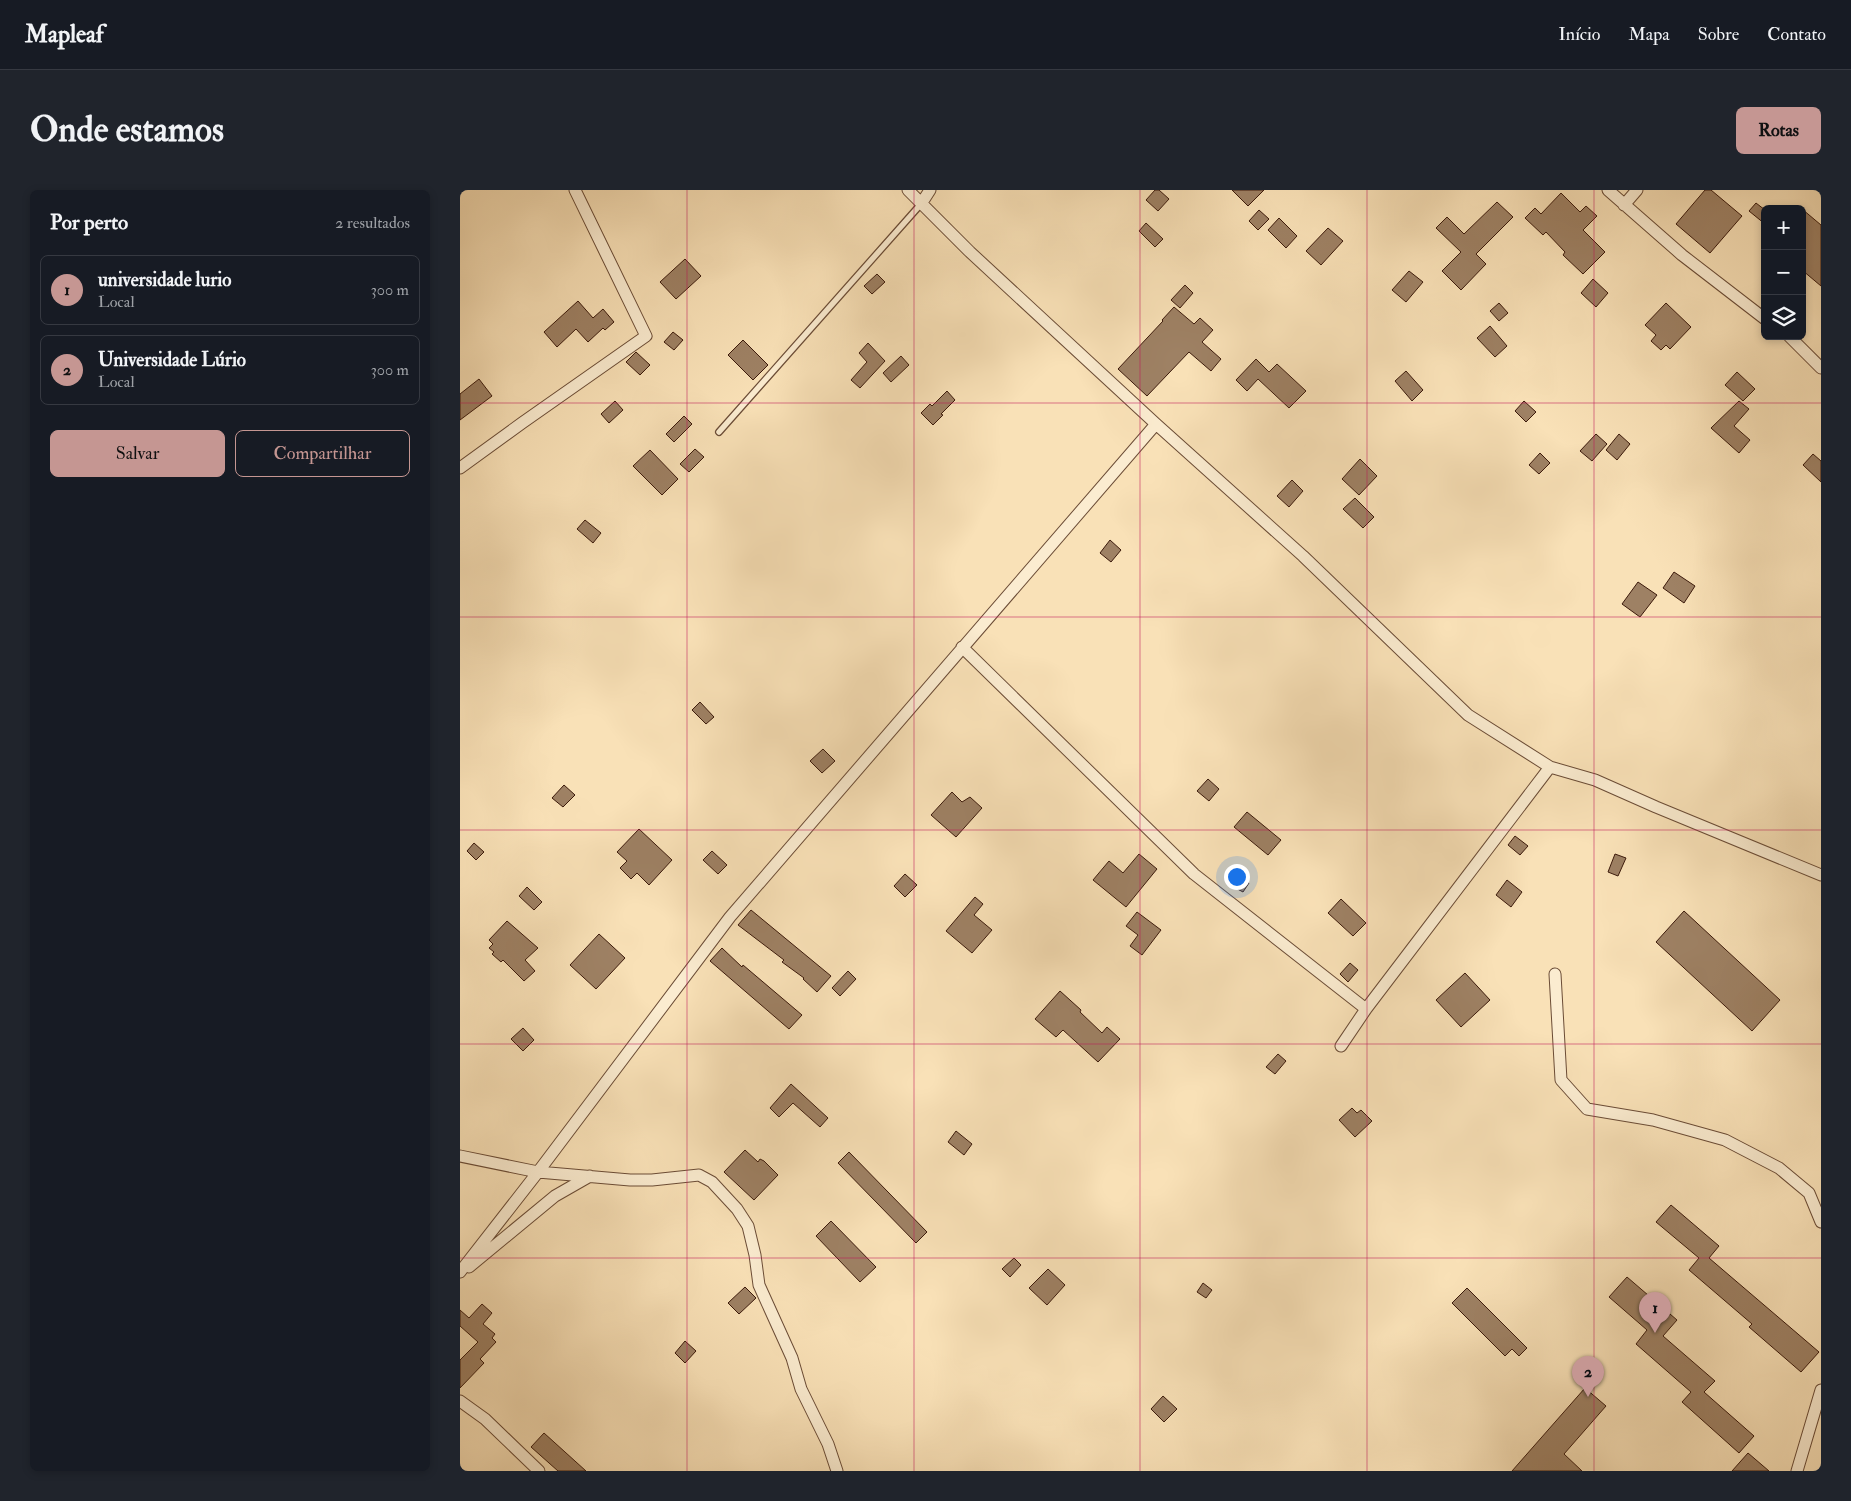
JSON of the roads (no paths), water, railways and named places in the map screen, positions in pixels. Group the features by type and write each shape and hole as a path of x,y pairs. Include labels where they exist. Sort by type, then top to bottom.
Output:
{"street":[{"path":"460,468 646,336 575,190"},
{"path":"908,190 1156,424 1303,556 1468,715 1550,767 1595,780 1821,875"},
{"path":"921,204 930,190"},
{"path":"1608,190 1682,256 1761,316"},
{"path":"1624,205 1637,190"},
{"path":"1793,340 1821,368"},
{"path":"460,1273 730,917 1156,424"},
{"path":"962,647 1194,874 1366,1009"},
{"path":"1341,1046 1366,1009 1550,767"},
{"path":"1556,974 1561,1080 1587,1109 1653,1120 1725,1140 1779,1168 1809,1193 1821,1222"},
{"path":"460,1156 538,1172 652,1180 699,1175 712,1182 737,1210 748,1226 756,1255 759,1285 792,1358 801,1389 828,1444 837,1471"},
{"path":"460,1273 555,1196 590,1176"},
{"path":"1797,1471 1821,1390"},
{"path":"460,1401 485,1420 539,1471"}],"lane":[{"path":"720,432 921,204"}],"place":[{"name":"universidade lurio","path":"1655,1333"},
{"name":"Universidade Lúrio","path":"1588,1397"}]}
